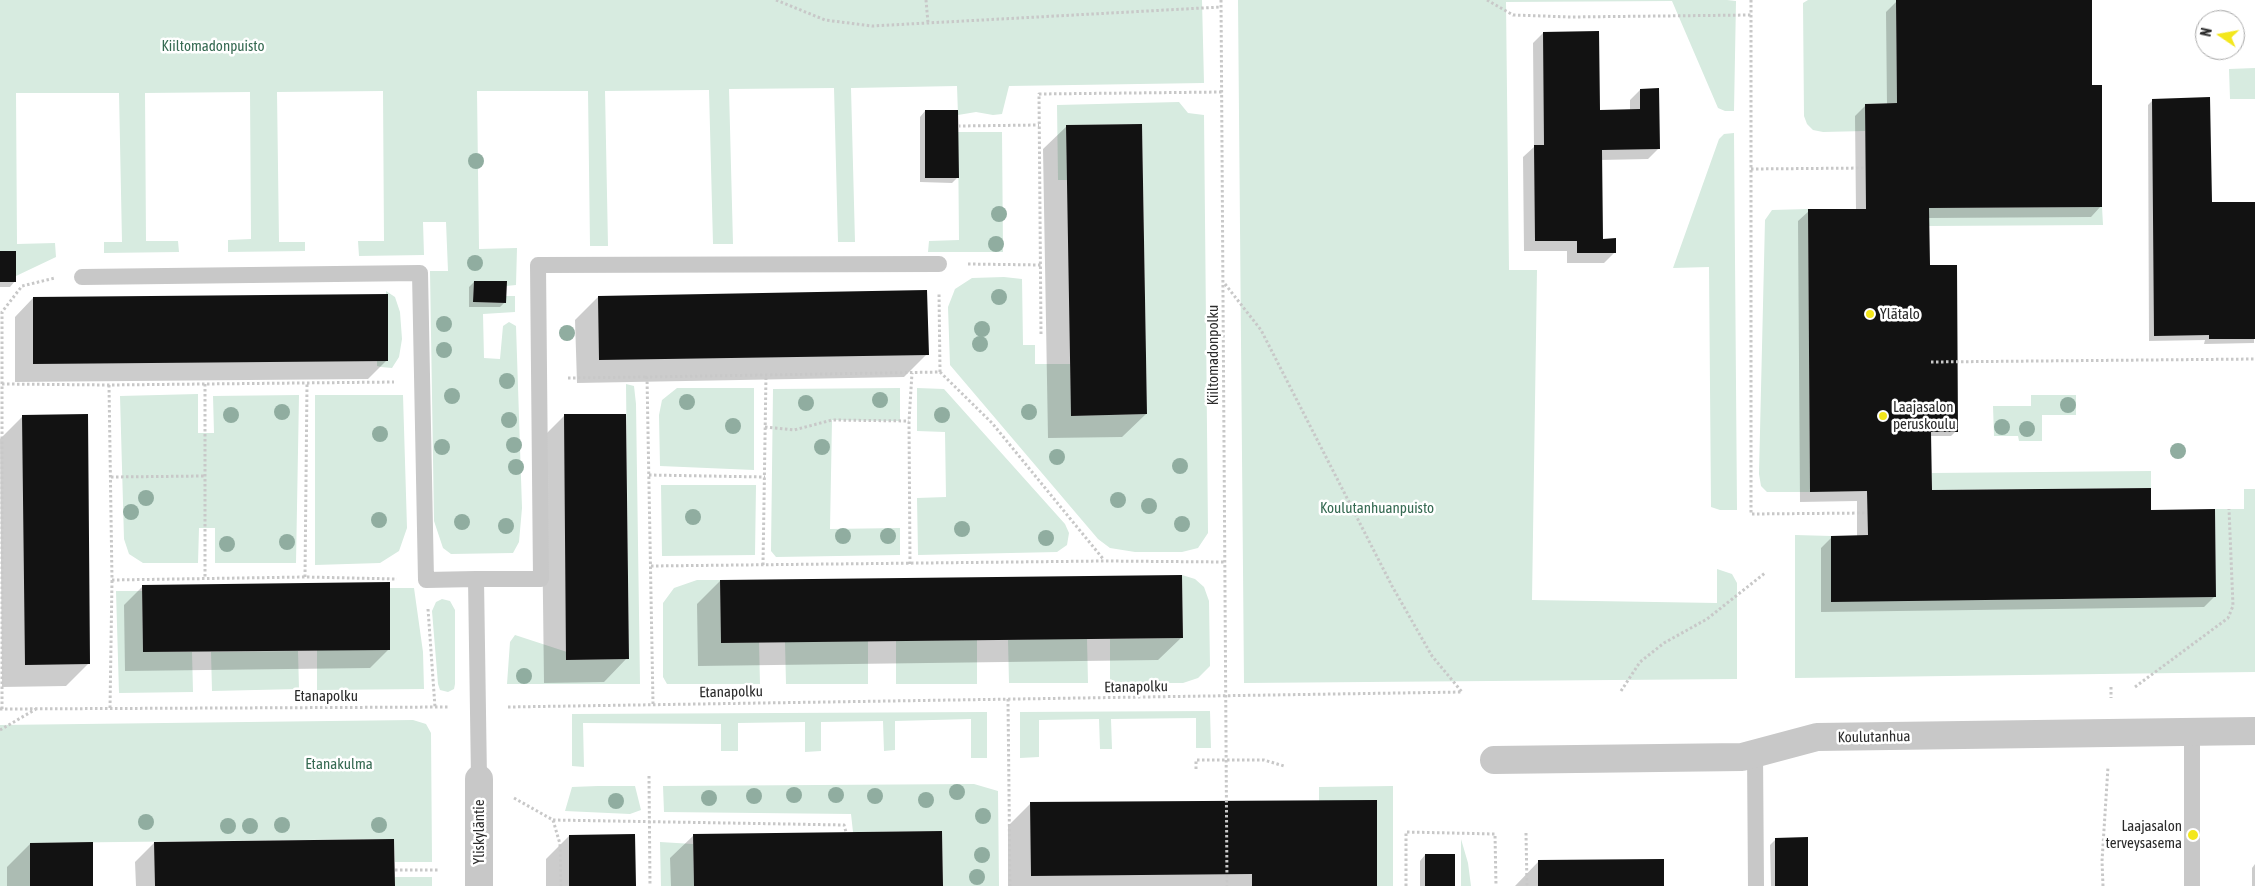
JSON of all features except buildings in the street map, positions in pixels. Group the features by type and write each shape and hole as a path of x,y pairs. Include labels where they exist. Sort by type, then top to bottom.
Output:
{"street":[{"name":"Koulutanhua","path":"1494,760 1742,757 1817,737 2255,731"},
{"name":"Yliskyläntie","path":"479,779 479,886"}],"lane":[{"path":"82,277 420,273 426,580 541,579 538,265 939,264"},
{"path":"476,579 479,779"},
{"path":"2192,732 2192,886"},
{"path":"1755,753 1756,886"}],"path":[{"path":"776,0 825,20 872,26 1221,7"},
{"path":"926,0 928,23"},
{"name":"Kiiltomadonpolku","path":"1221,0 1227,886"},
{"path":"1487,0 1512,15 1571,17 1751,15"},
{"path":"1751,0 1751,514 1868,513"},
{"path":"1041,334 1039,94 1222,92"},
{"path":"958,126 1039,125"},
{"path":"1752,169 1866,168"},
{"path":"1040,265 939,264 940,372 992,423 1104,561"},
{"path":"1,709 2,312 22,286 45,279 82,277"},
{"name":"Etanapolku","path":"1,709 477,708 1462,692 1432,656 1392,586 1261,330 1224,283"},
{"path":"1931,362 2255,359"},
{"path":"540,378 940,372"},
{"path":"910,564 909,421 912,373"},
{"path":"764,565 766,375"},
{"path":"647,377 653,704"},
{"path":"2,384 109,385 423,382"},
{"path":"205,384 205,578"},
{"path":"305,577 308,384"},
{"path":"109,385 112,580 110,708"},
{"path":"765,427 794,430 832,420 909,421"},
{"path":"649,475 765,477"},
{"path":"111,477 205,476"},
{"path":"2134,687 2228,618 2233,606 2229,509"},
{"path":"651,566 1104,561 1226,562"},
{"path":"1620,691 1640,662 1664,643 1707,619 1765,573"},
{"path":"112,580 305,577 426,580 436,707"},
{"path":"1008,699 1010,886"},
{"path":"0,730 38,709"},
{"path":"1196,769 1196,760 1264,760 1284,766"},
{"path":"2103,886 2102,861 2107,773"},
{"path":"649,776 650,886"},
{"path":"479,779 553,820 844,825 846,832"},
{"path":"553,820 560,844 561,886"},
{"path":"1406,886 1406,832 1495,834 1496,886"},
{"path":"1526,833 1527,886"},
{"path":"395,870 440,870"}],"green space":[{"name":"Kiiltomadonpuisto","path":"0,0 1202,0 1204,83 1009,86 1002,114 993,115 976,112 958,115 957,86 851,88 855,242 838,242 834,88 729,89 733,244 713,244 709,90 605,91 608,246 590,246 588,91 477,91 479,249 517,248 516,285 506,286 506,281 474,281 473,302 506,303 506,296 515,296 515,312 483,314 484,358 500,359 503,326 509,322 516,326 522,508 519,542 513,553 451,554 443,548 434,521 430,271 448,271 446,222 423,222 424,255 359,256 358,241 384,241 383,91 277,92 279,242 305,242 305,251 228,252 228,240 251,239 250,92 145,93 146,241 178,241 179,252 104,253 104,242 122,242 119,93 16,93 17,244 55,243 56,257 16,276 16,251 0,251"},
{"name":"Koulutanhuanpuisto","path":"1238,0 1736,1 1734,111 1725,111 1718,108 1672,1 1506,2 1509,270 1537,270 1532,600 1717,603 1717,569 1732,574 1737,583 1737,679 1244,683"},
{"path":"1808,0 1896,0 1897,103 1865,104 1865,131 1823,132 1813,130 1807,124 1804,116 1803,3"},
{"path":"2255,68 2255,99 2230,99 2229,69"},
{"path":"1179,102 1188,113 1204,115 1208,533 1198,548 1182,552 1135,552 1110,548 1098,539 950,365 948,307 955,289 972,278 1004,277 1022,279 1023,345 1035,345 1035,364 1070,364 1071,416 1147,414 1142,124 1066,125 1067,180 1058,180 1057,105"},
{"path":"958,132 1002,132 1003,252 928,252 929,241 959,240"},
{"path":"1734,133 1737,510 1720,510 1711,507 1709,267 1673,268 1719,139 1724,134"},
{"path":"2102,207 2103,225 1929,226 1929,208"},
{"path":"1808,209 1810,492 1767,492 1761,486 1759,474 1765,220 1772,210"},
{"path":"386,291 395,297 400,312 402,339 399,357 392,368 377,366 377,361 388,361"},
{"path":"626,384 634,386 636,404 640,684 507,684 510,642 515,635 567,652 567,660 629,659"},
{"path":"677,388 754,388 754,470 660,466 659,415 662,400"},
{"path":"900,388 900,421 832,420 830,529 900,528 900,555 776,557 771,551 773,389"},
{"path":"917,388 944,389 1065,524 1069,533 1067,545 1057,552 918,555 917,498 946,497 945,432 917,431"},
{"path":"198,394 198,433 214,433 213,396 299,395 296,563 215,563 215,528 199,528 198,563 143,563 129,554 124,539 120,396"},
{"path":"315,395 403,395 407,528 399,551 380,563 315,565"},
{"path":"2031,395 2076,395 2076,415 2042,415 2042,441 2019,441 2018,436 1994,436 1993,406 2031,406"},
{"path":"2151,471 2151,488 1932,490 1932,473"},
{"path":"661,485 756,485 755,555 662,556"},
{"path":"2244,489 2255,489 2255,672 1795,678 1795,535 1831,536 1831,601 2216,597 2215,509 2244,509"},
{"path":"1182,575 1195,579 1204,587 1209,601 1210,666 1198,678 1183,683 1110,683 1110,639 1183,638"},
{"path":"697,580 720,580 721,643 759,642 760,684 667,684 663,677 663,603 674,588"},
{"path":"389,588 414,588 423,652 424,689 317,690 317,650"},
{"path":"116,591 142,591 143,652 192,652 193,692 119,693"},
{"path":"442,599 450,601 455,610 455,684 454,689 448,692 440,690 438,684 432,611 436,602"},
{"path":"1087,638 1088,683 1009,683 1008,640"},
{"path":"977,640 977,684 896,684 896,641"},
{"path":"868,641 868,684 786,684 785,642"},
{"path":"298,651 299,689 212,691 211,652"},
{"path":"1210,711 1211,748 1196,748 1196,718 1111,719 1112,749 1100,749 1099,719 1039,720 1039,757 1020,758 1020,712"},
{"path":"987,712 987,758 971,758 971,719 895,721 895,750 884,751 883,721 821,722 821,751 805,752 805,722 738,723 738,751 721,751 721,724 583,723 584,767 572,766 572,714"},
{"name":"Etanakulma","path":"413,720 426,724 431,733 432,862 395,862 394,839 30,843 30,886 0,886 0,725"},
{"path":"974,784 998,791 999,886 943,886 942,831 853,832 851,814 664,812 663,786"},
{"path":"635,786 641,810 630,814 565,811 572,787"},
{"path":"1393,786 1393,886 1377,886 1319,801 1319,787"},
{"path":"1461,839 1468,863 1471,886 1461,886"},
{"path":"660,842 693,844 694,886 661,886"},
{"path":"395,877 432,877 432,886 395,886"}],"place":[{"name":"Ylätalo","path":"1870,314"},
{"name":"Laajasalon peruskoulu","path":"1883,416"},
{"name":"Laajasalon terveysasema","path":"2193,835"}]}
